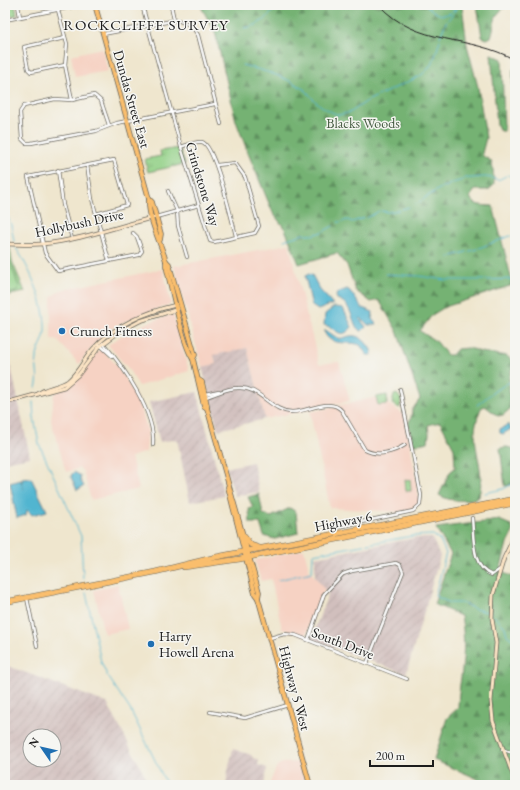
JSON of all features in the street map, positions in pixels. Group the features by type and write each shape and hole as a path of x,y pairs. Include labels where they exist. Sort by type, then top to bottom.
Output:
{"highway":[{"name":"Highway 6","path":"380,528 515,499"},
{"name":"Highway 6","path":"5,602 175,568 263,548 334,537 515,503"},
{"path":"243,535 252,545 263,548"},
{"name":"Highway 6","path":"175,568 194,567 247,558 334,537"}],"main road":[{"name":"Dundas Street East","path":"95,5 149,199 152,202 154,217 161,234 160,241 166,261 169,264 179,307 194,355 204,396 204,406 206,408 245,552"},
{"name":"Dundas Street East","path":"227,484 243,535 245,552"},
{"name":"Highway 5 West","path":"245,552 258,592 258,598 310,785"}],"street":[{"path":"18,5 20,17"},
{"path":"5,20 82,5"},
{"name":"Grindstone Way","path":"142,5 181,147 210,241 214,242 255,233 259,226 245,177 238,164 232,162 217,165"},
{"path":"171,5 174,20"},
{"path":"58,10 67,44 65,65 72,100"},
{"path":"103,34 174,20 191,25 198,35 220,124"},
{"path":"65,38 24,47 28,69 31,72 65,65"},
{"path":"108,125 101,101 94,95 72,100 55,99 24,106 20,112 21,135 24,142 31,143 91,132 108,125 171,111 215,104"},
{"path":"181,147 203,142 217,165 236,236"},
{"path":"96,214 124,206 127,203 115,161 111,160 29,175 28,178 46,256 58,271 141,254 139,244 133,233"},
{"path":"86,165 96,214 109,261"},
{"path":"58,170 64,208 72,238"},
{"path":"168,191 177,211 178,226 188,257"},
{"path":"154,217 199,205"},
{"name":"Hollybush Drive","path":"5,244 43,244 101,232 154,217"},
{"path":"5,403 38,394 40,391 50,390 69,382 101,344 134,320 179,307"},
{"path":"101,344 130,379 142,402 151,427 153,445"},
{"path":"204,396 238,388 247,388 280,409 291,412 323,406 337,406 342,411 361,445 368,452 377,454 399,449 405,445"},
{"path":"334,537 338,527 412,511 420,505 421,495 400,389"},
{"path":"472,518 478,562 486,573 492,575 500,569"},
{"path":"515,535 500,569 492,607 496,643 491,701 493,721 515,781"},
{"path":"308,640 324,594 343,574 396,563 400,566 403,572 367,663"},
{"path":"27,598 37,646"},
{"name":"South Drive","path":"270,638 290,634 407,679"},
{"path":"210,712 245,718 288,706"},
{"path":"502,749 515,754"}],"shaded area":[{"path":"102,48 108,71 75,77 71,55"},
{"path":"289,244 319,364 339,362 350,401 265,419 247,348 214,356 216,364 202,367 174,266"},
{"path":"163,269 171,304 116,325 96,342 79,364 58,341 51,339 51,297 61,290"},
{"path":"173,314 189,371 139,386 127,367 108,345 124,334 147,323"},
{"path":"5,338 30,457 5,462"},
{"path":"247,348 265,419 218,430 202,367 216,364 214,355"},
{"path":"99,350 103,350 117,366 128,383 140,405 148,432 146,452 131,457 139,489 91,500 83,471 79,468 66,472 51,421 54,394 72,383"},
{"path":"197,392 224,496 190,502 177,439 160,442 149,402"},
{"path":"377,397 405,415 420,502 413,509 401,512 330,508 310,412"},
{"path":"253,462 259,492 235,496 226,468"},
{"path":"415,538 432,538 440,556 406,674 311,639 328,594 315,576 315,557"},
{"path":"304,549 309,570 325,589 305,636 282,629 271,579 261,581 255,561"},
{"path":"118,584 128,629 104,634 94,590"},
{"path":"5,665 107,703 150,785 5,785"},
{"path":"233,749 251,755 253,758 259,760 258,765 267,768 264,785 226,785"},
{"path":"301,762 307,785 269,785 277,766 282,763"}],"green space":[{"path":"5,5 15,5 17,15 5,17"},
{"name":"Blacks Woods","path":"200,5 462,5 467,45 478,87 486,138 482,153 483,156 491,161 494,185 488,190 475,190 470,197 476,204 493,206 513,285 445,307 432,315 420,331 437,342 447,355 452,355 457,349 469,348 481,352 507,356 514,362 509,378 510,409 503,415 498,416 485,406 481,408 477,420 475,441 481,479 479,497 469,500 453,500 439,495 450,472 455,468 454,448 440,422 428,425 428,442 413,445 408,424 411,418 412,410 420,399 397,331 379,300 371,302 356,291 347,265 337,253 299,264 285,229 273,213 248,153 236,121 215,32"},
{"path":"477,5 509,5 497,15 491,37 487,39 482,37"},
{"path":"491,54 502,59 504,131 500,131 497,125"},
{"path":"513,69 515,70 515,136 512,115"},
{"path":"179,148 185,164 148,172 145,159 161,156 160,151"},
{"path":"5,248 10,248 12,261 25,292 5,296"},
{"path":"9,258 19,287 16,292 5,294 5,259"},
{"path":"397,394 401,399 400,408 392,404 394,395"},
{"path":"387,395 387,404 378,405 376,397"},
{"path":"507,447 515,449 515,483 505,486 500,448"},
{"path":"410,479 411,491 406,491 405,480"},
{"path":"259,494 263,514 271,517 290,508 296,512 298,533 275,539 264,536 260,523 250,523 249,509 253,507 248,497"},
{"path":"499,520 511,525 513,532 507,543 500,571 515,578 515,722 513,728 515,730 515,776 511,785 483,785 476,778 434,760 447,718 458,708 464,643 461,616 434,604 451,554 436,528"}],"water":[{"path":"309,274 312,275 320,290 333,304 318,310 312,306 305,276"},
{"path":"347,289 362,308 373,312 372,319 377,325 368,325 361,318 360,319 366,327 362,331 359,330 347,306 337,299 336,296 337,293"},
{"path":"334,307 343,308 352,327 344,333 338,332 324,325 325,314"},
{"path":"324,331 327,331 339,339 351,336 361,338 370,348 372,355 367,355 360,345 330,340"},
{"path":"509,425 511,429 503,434 500,433 500,429"},
{"path":"74,472 81,476 80,480 84,486 77,490 71,477"},
{"path":"31,478 47,511 32,515 27,510 26,515 17,518 10,483 21,480 23,489 22,479"}],"waterway":[{"path":"244,28 254,26 259,23 278,5"},
{"path":"426,5 440,15 451,13"},
{"path":"452,11 462,5"},
{"path":"440,37 446,22 453,14"},
{"path":"420,76 431,64 436,55 440,40"},
{"path":"242,65 267,72 290,81 306,91 322,106 339,115 351,112 367,101 418,77"},
{"path":"508,175 515,179"},
{"path":"423,199 444,186 446,187 465,178 484,177 498,180 506,176"},
{"path":"5,180 5,205"},
{"path":"416,204 421,201"},
{"path":"402,209 409,207"},
{"path":"381,211 388,212 399,210"},
{"path":"5,211 11,225 14,241"},
{"path":"367,218 379,211"},
{"path":"343,221 348,220 352,222 364,218"},
{"path":"324,231 333,226"},
{"path":"284,240 303,234 312,235 322,232"},
{"path":"479,248 510,236"},
{"path":"16,248 38,291 44,316 44,337 37,355 38,379 36,388"},
{"path":"452,256 477,249"},
{"path":"386,274 419,276 445,280 484,280"},
{"path":"486,280 515,279"},
{"path":"477,405 496,390 515,379"},
{"path":"33,402 34,418 39,444 81,536 83,579"},
{"path":"485,493 503,489 515,483"},
{"path":"278,580 312,572 313,554 412,536 433,535 440,540 446,553 435,596 450,603 460,603"},
{"path":"86,593 101,662 107,675 131,711 167,785"},
{"path":"462,603 475,609 491,613"},
{"path":"494,616 505,627 507,635 515,641"}],"railway":[{"path":"379,5 394,18 410,28 427,34 480,46 515,60"}],"place":[{"name":"Crunch Fitness","path":"62,331"},
{"name":"Harry Howell Arena","path":"151,644"}],"district":[{"name":"ROCKCLIFFE SURVEY","path":"146,25"}]}
